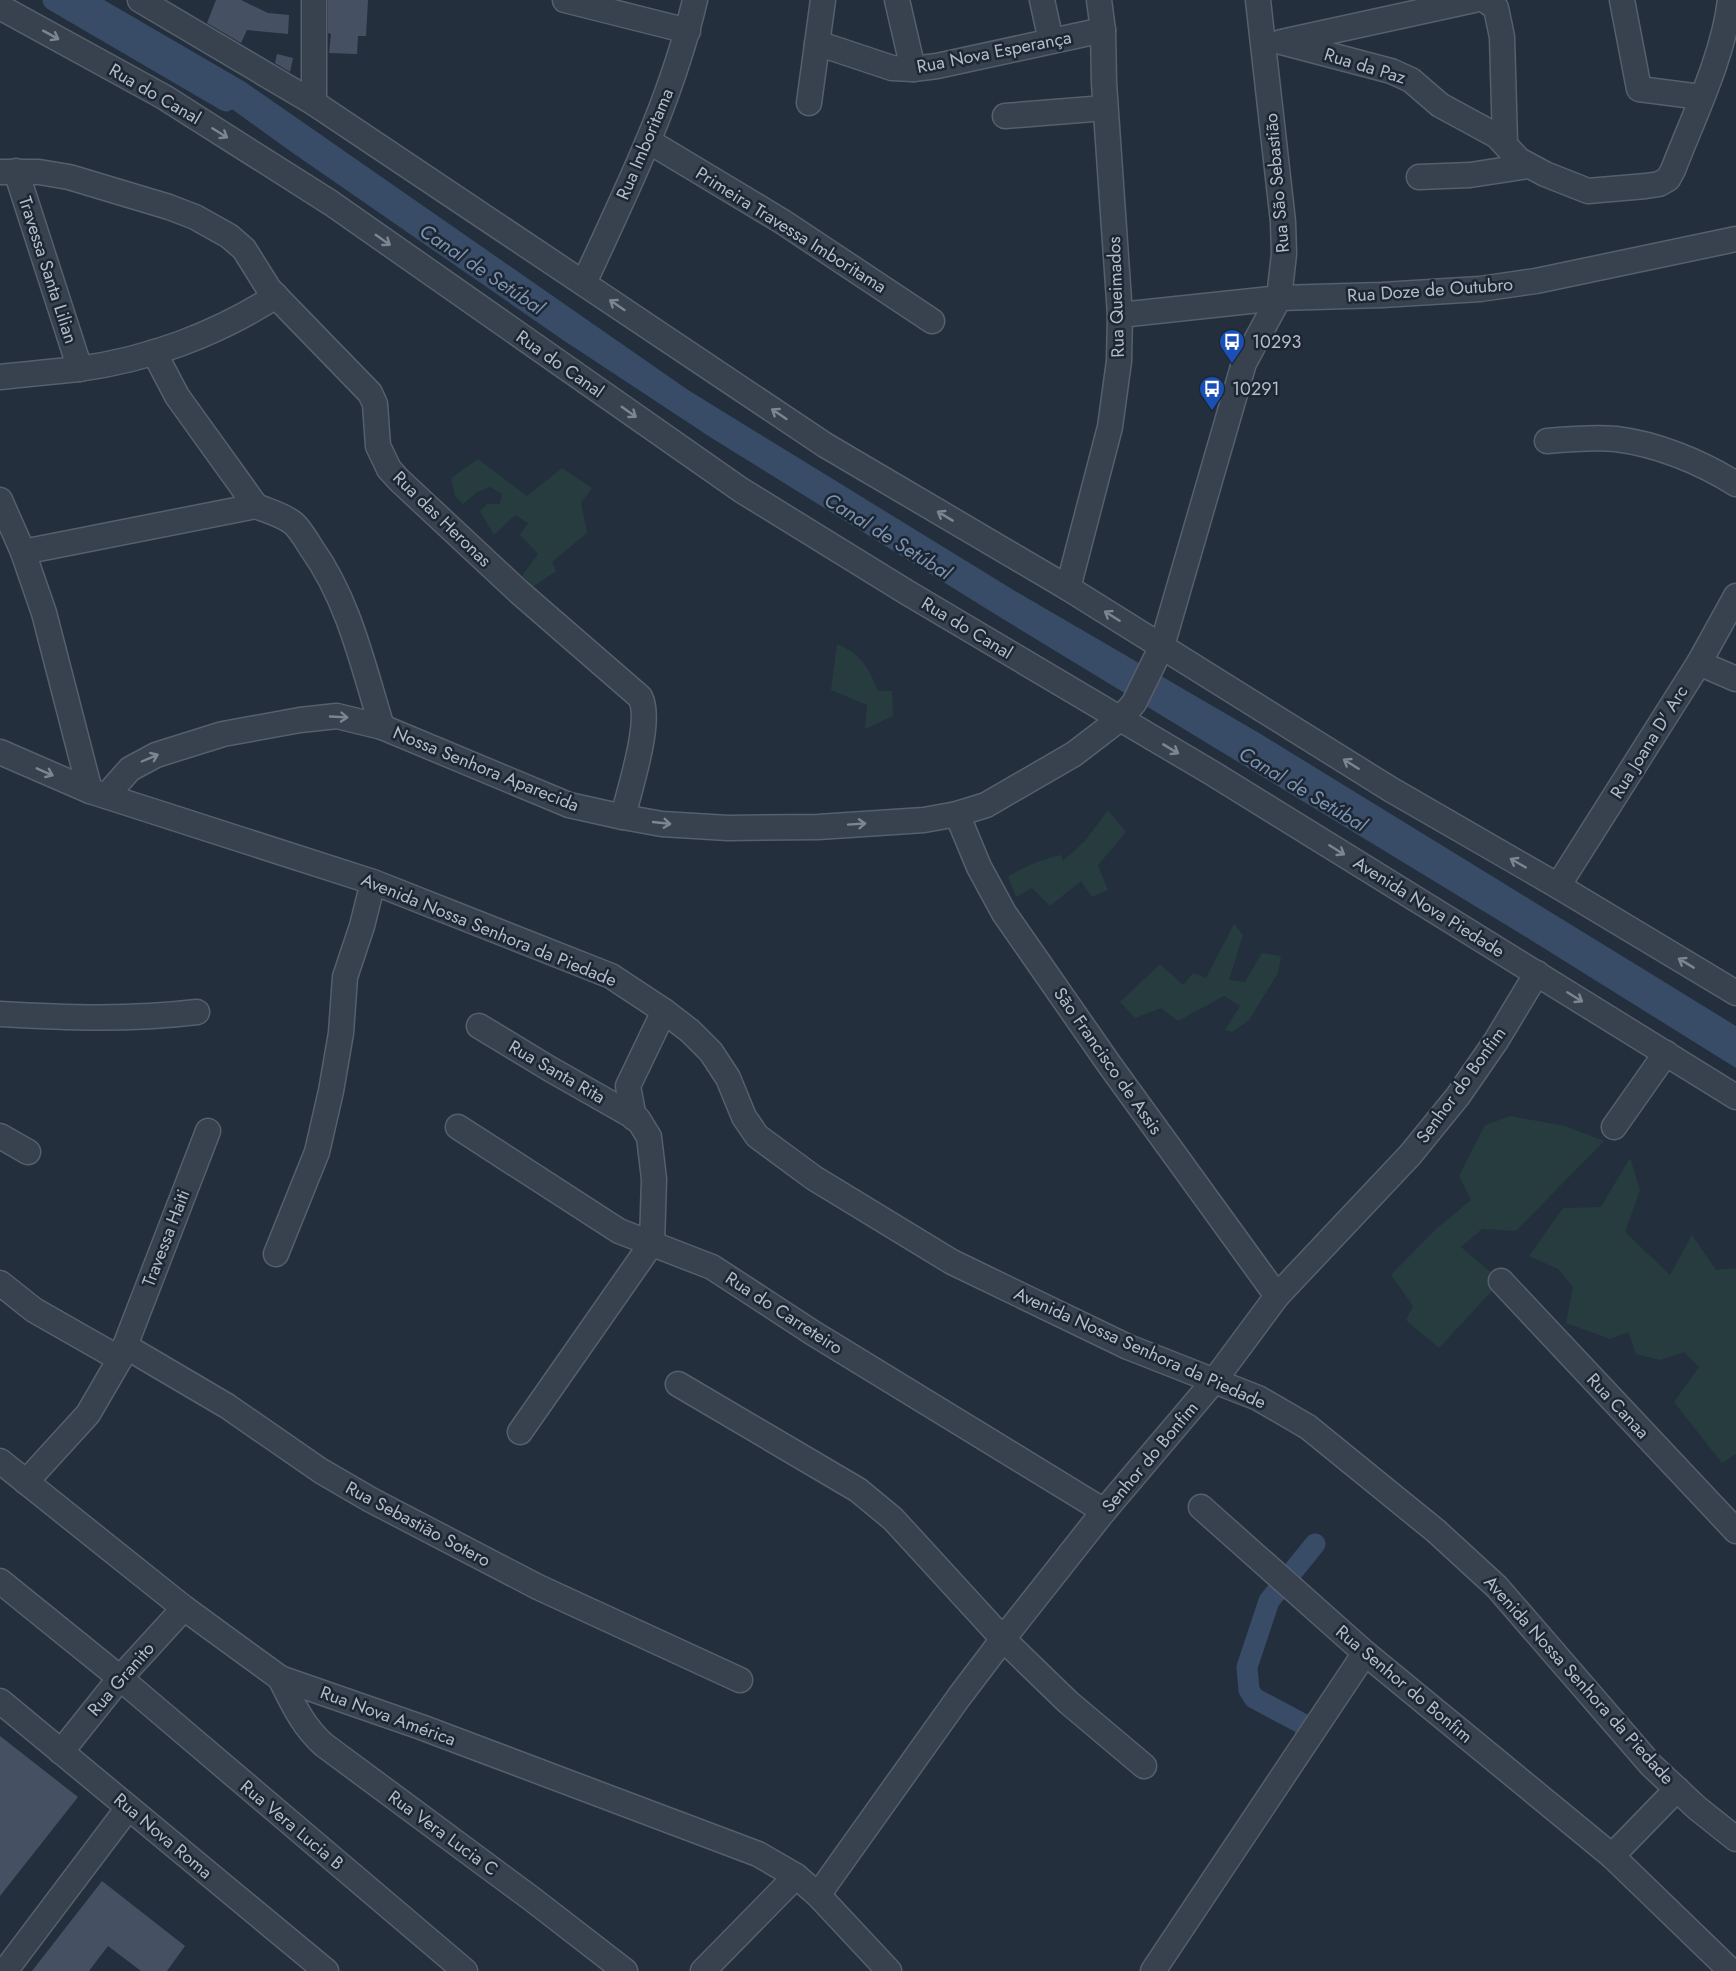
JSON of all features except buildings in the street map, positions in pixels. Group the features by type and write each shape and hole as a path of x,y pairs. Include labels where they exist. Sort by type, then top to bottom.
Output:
{"street":[{"path":"140,0 314,103 825,445 1068,588 1158,657 1558,886 1736,993"},
{"path":"314,0 314,103"},
{"path":"565,0 688,30"},
{"name":"Rua Imboritama","path":"584,283 650,142 688,30 695,0"},
{"path":"809,103 823,0"},
{"path":"897,0 913,69"},
{"path":"1042,0 1051,41"},
{"name":"Rua Queimados","path":"1068,588 1110,427 1119,361 1120,315 1105,108 1103,30 1099,0"},
{"name":"Rua São Sebastião","path":"1158,657 1244,363 1279,298 1284,254 1272,43 1258,0"},
{"path":"1272,43 1474,0"},
{"path":"1485,0 1496,8 1502,37 1505,142"},
{"path":"1622,0 1639,88 1701,97 1728,20 1730,0"},
{"name":"Rua do Canal","path":"0,7 164,97 331,203 741,490 908,593 1128,711"},
{"name":"Rua Nova Esperança","path":"817,43 892,68 913,69 937,66 1103,30"},
{"name":"Rua da Paz","path":"1272,43 1390,72 1411,80 1440,105 1505,142 1511,153 1528,166 1588,191 1646,186 1659,184 1668,179 1701,97"},
{"path":"1005,116 1105,108"},
{"name":"Primeira Travessa Imboritama","path":"650,142 783,222 932,321"},
{"path":"1419,177 1470,175 1528,166"},
{"name":"Rua das Heronas","path":"8,171 39,172 69,177 169,207 195,218 236,241 244,249 264,282 276,296 370,393 375,404 378,446 389,469 519,592 640,697 645,713 643,731 623,817"},
{"name":"Travessa Santa Lilian","path":"8,171 80,369"},
{"name":"Rua Doze de Outubro","path":"1120,315 1279,298 1480,289 1536,281 1736,239"},
{"path":"0,377 80,369 154,352 227,325 276,296"},
{"path":"154,352 177,396 256,506"},
{"path":"1547,441 1580,438 1616,439 1648,446 1689,460 1736,484"},
{"path":"0,500 23,552 44,613 98,794"},
{"path":"23,552 256,506 284,517 292,523 326,569 338,592 382,727"},
{"name":"Rua Joana D' Arc","path":"1558,886 1699,663 1736,596"},
{"name":"Nossa Senhora Aparecida","path":"98,794 137,764 223,734 300,720 337,716 382,727 546,797 579,808 662,824 717,827 807,827 924,820 957,814 986,805 1074,754 1128,711 1158,657"},
{"path":"1699,663 1736,679"},
{"name":"Avenida Nova Piedade","path":"1128,711 1537,973 1736,1097"},
{"name":"Avenida Nossa Senhora da Piedade","path":"0,752 98,794 373,882 611,976 690,1031 711,1052 728,1078 744,1118 757,1137 814,1178 952,1262 1128,1347 1258,1398 1308,1428 1366,1473 1497,1587 1651,1764 1697,1808 1736,1839"},
{"name":"São Francisco de Assis","path":"957,814 979,867 1004,913 1109,1064 1277,1296"},
{"path":"276,1254 317,1152 341,1033 345,977 362,926 373,882"},
{"name":"Senhor do Bonfim","path":"818,1895 1008,1645 1104,1511 1214,1381 1277,1296 1410,1155 1458,1096 1496,1041 1537,973"},
{"path":"520,1432 652,1243 654,1179 650,1143 646,1129 638,1119 634,1118 628,1086 664,1011"},
{"path":"0,1014 107,1018 197,1012"},
{"name":"Rua Santa Rita","path":"479,1026 634,1118"},
{"path":"1614,1127 1665,1053"},
{"name":"Rua do Carreteiro","path":"458,1127 612,1227 712,1267 813,1333 1104,1511"},
{"name":"Travessa Haiti","path":"122,1352 208,1131"},
{"path":"0,1136 28,1152"},
{"name":"Rua Canaa","path":"1501,1281 1736,1531"},
{"name":"Rua Sebastião Sotero","path":"0,1283 34,1310 226,1406 321,1472 371,1500 538,1587 740,1680"},
{"path":"26,1482 88,1414 122,1352"},
{"path":"678,1384 858,1490 876,1503 1008,1645 1068,1702 1144,1766"},
{"name":"Rua Nova América","path":"0,1461 184,1608 280,1678 421,1727 758,1854 796,1876 818,1895 889,1971"},
{"name":"Rua Senhor do Bonfim","path":"1201,1507 1365,1653 1612,1857 1731,1971"},
{"name":"Rua Vera Lucia B","path":"0,1581 120,1678 465,1971"},
{"name":"Rua Granito","path":"61,1752 120,1678 184,1608"},
{"path":"1153,1971 1365,1653"},
{"name":"Rua Vera Lucia C","path":"280,1678 304,1721 324,1745 625,1971"},
{"name":"Rua Nova Roma","path":"0,1701 326,1971"},
{"path":"1612,1857 1677,1789"},
{"path":"5,1971 129,1808"},
{"path":"703,1971 796,1876"}],"green space":[{"path":"478,459 527,496 562,468 592,488 581,503 587,533 552,562 556,571 528,590 518,581 538,554 520,535 528,523 515,515 494,535 480,511 487,504 500,504 502,494 490,487 477,492 463,504 455,496 451,478"},
{"path":"837,644 852,652 863,662 878,691 892,691 893,716 865,729 867,705 831,690"},
{"path":"1108,810 1126,832 1098,865 1108,890 1092,897 1081,881 1050,906 1032,888 1016,897 1008,877 1040,861 1061,855 1063,861 1085,841"},
{"path":"1234,924 1243,935 1229,980 1245,982 1262,953 1281,956 1278,973 1249,1020 1232,1032 1225,1030 1240,1006 1224,996 1178,1021 1161,1008 1135,1018 1120,1002 1160,964 1183,985 1193,973 1206,978"},
{"path":"1510,1116 1565,1126 1604,1141 1516,1231 1482,1229 1461,1247 1501,1281 1439,1348 1406,1320 1413,1306 1391,1275 1436,1229 1471,1200 1459,1176 1485,1125"},
{"path":"1630,1158 1640,1190 1625,1232 1670,1275 1692,1235 1716,1270 1736,1268 1736,1454 1722,1463 1674,1402 1699,1367 1684,1352 1660,1360 1636,1354 1628,1332 1610,1339 1566,1323 1573,1287 1558,1269 1529,1256 1563,1208 1601,1207"}],"water":[{"path":"53,0 104,0 245,82 688,390 1015,591 1259,733 1736,1026 1736,1068 710,437 563,340 204,89"}],"waterway":[{"name":"Canal de Setúbal","path":"53,0 226,101"},
{"path":"1300,1749 1308,1736 1303,1724 1254,1698 1249,1690 1247,1667 1269,1601 1315,1544"}],"place":[{"name":"10293","path":"1232,365"},
{"name":"10291","path":"1212,412"}]}
